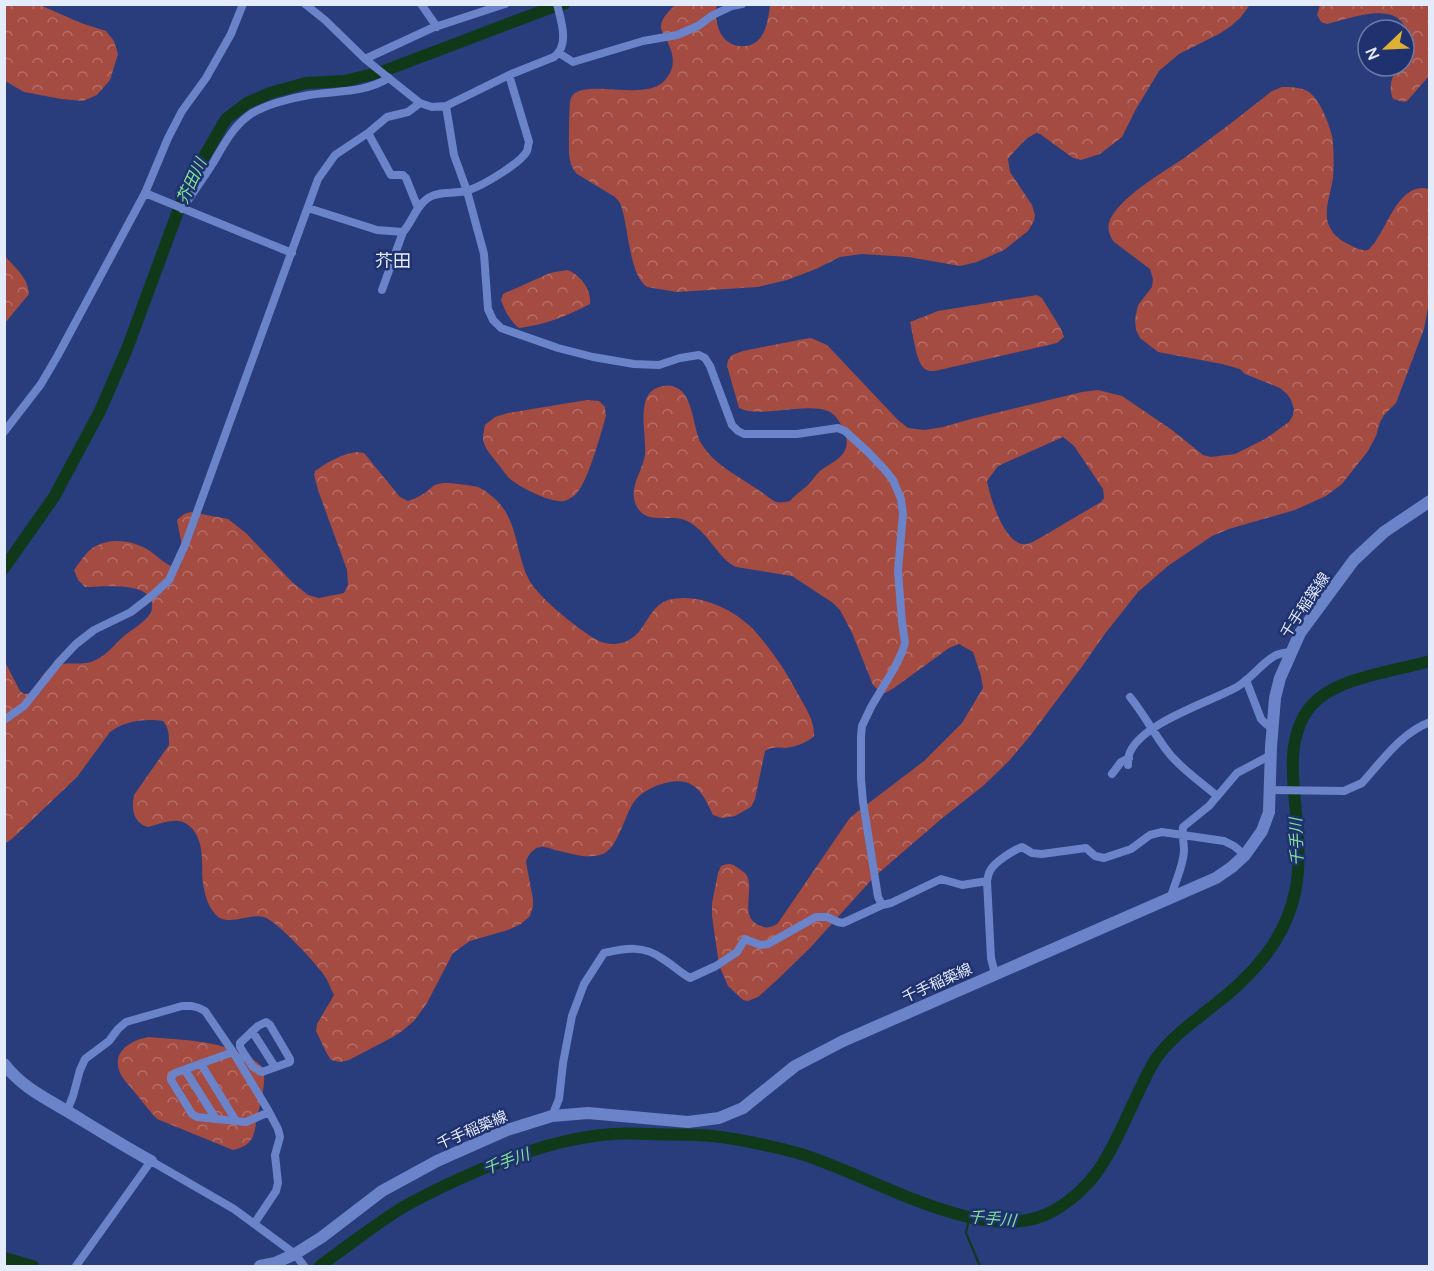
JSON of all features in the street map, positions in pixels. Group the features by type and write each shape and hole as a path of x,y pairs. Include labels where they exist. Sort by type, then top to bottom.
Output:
{"main road":[{"name":"千手稲築線","path":"260,1266 296,1256 382,1191 438,1161 507,1130 552,1116 588,1113 687,1122 719,1118 743,1108 795,1066 843,1041 1216,878 1245,855 1262,831 1269,812 1275,698 1280,678 1305,626 1354,560 1384,532 1430,501"},
{"path":"4,1064 23,1084 151,1161"}],"street":[{"path":"4,432 41,384 145,193 182,111 206,78 231,34 243,4"},
{"path":"305,4 365,59 420,103 432,106 446,106 559,53 564,42 557,4"},
{"path":"421,4 437,27"},
{"path":"365,59 437,27 505,4"},
{"path":"559,53 573,62 643,41 677,35 698,26 713,15 742,4"},
{"path":"382,290 403,232 427,198 467,191 484,183 519,160 528,150 529,142 509,75"},
{"path":"182,209 229,137 250,114 279,102 310,95 368,88 389,78"},
{"path":"4,720 24,706 76,644 94,630 131,612 169,580 185,545 318,179 335,155 387,117 408,112 420,103"},
{"path":"446,106 454,155 467,191 484,254 488,309 493,320 501,328 570,351 634,364 659,364 699,355 705,358 710,366 732,425 744,434 797,434 838,429 845,431 893,480 901,499 903,514 898,571 905,644 895,667 871,707 862,726 861,736 863,802 878,897 882,905"},
{"path":"368,133 391,175 403,175 406,178 418,208"},
{"path":"145,193 292,253"},
{"path":"308,208 377,230 403,232"},
{"path":"1113,774 1121,762 1128,761 1134,745 1152,728 1239,686 1274,656 1291,652"},
{"path":"1246,680 1261,719 1272,728"},
{"path":"1130,697 1140,708 1168,752 1218,796"},
{"path":"1270,790 1344,791 1354,788 1362,783 1400,741 1415,728 1430,722"},
{"path":"1171,897 1180,872 1184,848 1183,827 1209,806 1237,773 1271,755"},
{"path":"995,974 991,958 987,880 990,870 996,863 1018,848 1022,847 1032,853 1042,855 1086,848 1095,856 1104,858 1131,849 1150,835 1162,832 1224,841 1245,855"},
{"path":"552,1116 559,1099 563,1063 573,1016 584,984 604,953 635,948 662,958 690,978 716,966 737,952 745,939 760,945 768,944 816,917 827,917 843,922 891,903 940,879 962,885 987,880"},
{"path":"67,1111 85,1059 109,1041 126,1022 182,1006 192,1006 205,1011 238,1055 270,1112 280,1137 275,1155 278,1183 276,1191 254,1224"},
{"path":"266,1022 270,1025 290,1062 266,1071 258,1071 238,1055 240,1043 266,1022"},
{"path":"252,1031 275,1067"},
{"path":"238,1055 175,1073 171,1080 192,1114 204,1119 246,1122 270,1112"},
{"path":"201,1064 236,1121"},
{"path":"185,1070 216,1119"},
{"path":"76,1266 151,1161 193,1184 254,1224 296,1256 304,1266"}],"green space":[{"path":"4,5 40,5 106,31 114,41 118,54 110,80 97,95 83,101 24,92 5,81"},
{"path":"675,5 717,5 716,19 721,33 731,44 740,46 754,43 761,37 766,26 770,5 1250,5 1231,26 1179,54 1159,71 1122,137 1100,154 1081,160 1073,158 1040,134 1036,133 1026,139 1008,159 1010,172 1032,205 1034,221 1028,231 1004,250 977,262 960,266 908,257 862,254 840,257 787,280 758,287 677,292 647,287 641,281 632,260 620,203 615,197 577,174 570,161 569,145 570,100 577,92 588,89 645,89 657,86 666,79 672,68 673,57 661,25"},
{"path":"1320,5 1429,5 1429,76 1408,100 1404,102 1393,99 1392,78 1416,78 1416,18 1396,18 1381,13 1357,16 1327,24 1321,22 1317,15"},
{"path":"1282,87 1306,90 1317,100 1324,112 1332,136 1333,151 1333,178 1327,218 1335,235 1343,241 1362,250 1368,250 1397,204 1404,197 1420,188 1429,189 1430,298 1424,329 1396,403 1384,415 1368,451 1342,484 1326,496 1295,510 1212,536 1168,566 1138,592 1008,762 983,786 874,877 810,948 777,980 758,997 748,1001 743,1000 728,986 719,965 712,903 721,866 732,864 746,874 749,880 748,910 754,922 765,927 778,923 849,819 924,761 962,723 983,688 973,652 959,644 949,648 894,688 885,693 879,691 873,685 840,610 833,603 792,576 736,567 724,558 695,526 687,521 674,518 653,518 642,513 634,500 634,487 645,455 644,408 650,392 669,386 679,389 688,401 701,443 712,457 776,502 790,501 819,472 842,455 847,444 845,433 834,415 821,409 759,412 739,408 727,366 728,360 732,355 743,351 811,338 827,345 908,428 924,430 943,427 1098,390 1122,396 1172,430 1203,455 1211,457 1235,454 1265,439 1289,422 1294,409 1291,400 1280,388 1245,374 1240,369 1158,352 1140,338 1136,330 1135,319 1138,305 1152,287 1153,279 1150,269 1114,242 1108,226 1118,207 1136,191 1198,148 1272,91","holes":["1063,437 1074,446 1103,489 1104,498 1101,502 1036,540 1027,544 1019,543 1005,530 991,498 987,481 998,466"]},
{"path":"5,256 24,278 29,294 5,323"},
{"path":"567,270 584,283 589,293 590,304 565,316 519,328 508,316 501,300 503,294 550,273"},
{"path":"1037,295 1042,298 1061,329 1064,337 1057,343 935,371 927,370 922,366 910,322 938,311"},
{"path":"587,400 599,401 605,407 606,416 594,457 581,488 567,500 558,501 543,497 514,482 485,446 483,439 485,425 495,417"},
{"path":"357,452 364,453 400,497 408,501 435,485 443,483 472,486 488,492 508,516 525,570 534,587 560,613 597,640 609,644 627,641 637,634 655,608 668,600 690,598 701,600 734,614 751,627 783,668 809,714 814,736 797,746 765,751 755,799 751,807 735,816 722,818 713,815 702,794 692,785 679,781 670,782 652,788 637,798 628,812 617,839 607,852 589,856 544,847 536,848 526,862 533,899 530,916 521,924 508,930 470,941 453,953 427,1003 414,1021 393,1037 349,1060 340,1062 331,1060 316,1031 317,1024 334,995 326,978 315,964 287,935 264,917 226,920 215,914 204,888 200,843 188,825 174,821 148,827 136,819 133,810 134,795 169,745 168,732 163,721 135,721 110,732 77,777 5,843 5,662 20,691 24,694 31,693 44,673 54,666 91,662 105,654 146,619 151,612 152,603 143,591 134,588 85,587 78,580 74,570 93,548 103,543 117,541 138,545 167,564 179,568 182,551 177,520 191,512 228,519 246,533 292,582 308,595 319,598 344,593 348,585 347,570 314,475 315,471 330,462"},
{"path":"148,1037 224,1047 247,1056 262,1067 263,1092 254,1134 249,1142 233,1150 157,1119 124,1080 118,1067 118,1060 123,1049"}],"waterway":[{"name":"芥田川","path":"4,568 54,497 100,411 127,349 191,176 226,119 247,103 270,93 306,83 345,81 381,72 564,4"},
{"name":"千手川","path":"320,1266 400,1209 461,1178 546,1146 579,1138 613,1134 704,1135 774,1147 822,1161 959,1215 993,1221 1025,1221 1053,1211 1070,1200 1096,1174 1106,1159 1157,1057 1176,1036 1240,983 1275,942 1290,910 1297,884 1298,840 1293,778 1294,747 1297,733 1311,706 1322,696 1350,682 1430,661"},
{"path":"969,1219 966,1233 980,1266"},
{"name":"千手川","path":"4,1258 33,1266"}],"district":[{"name":"芥田","path":"393,261"}]}
